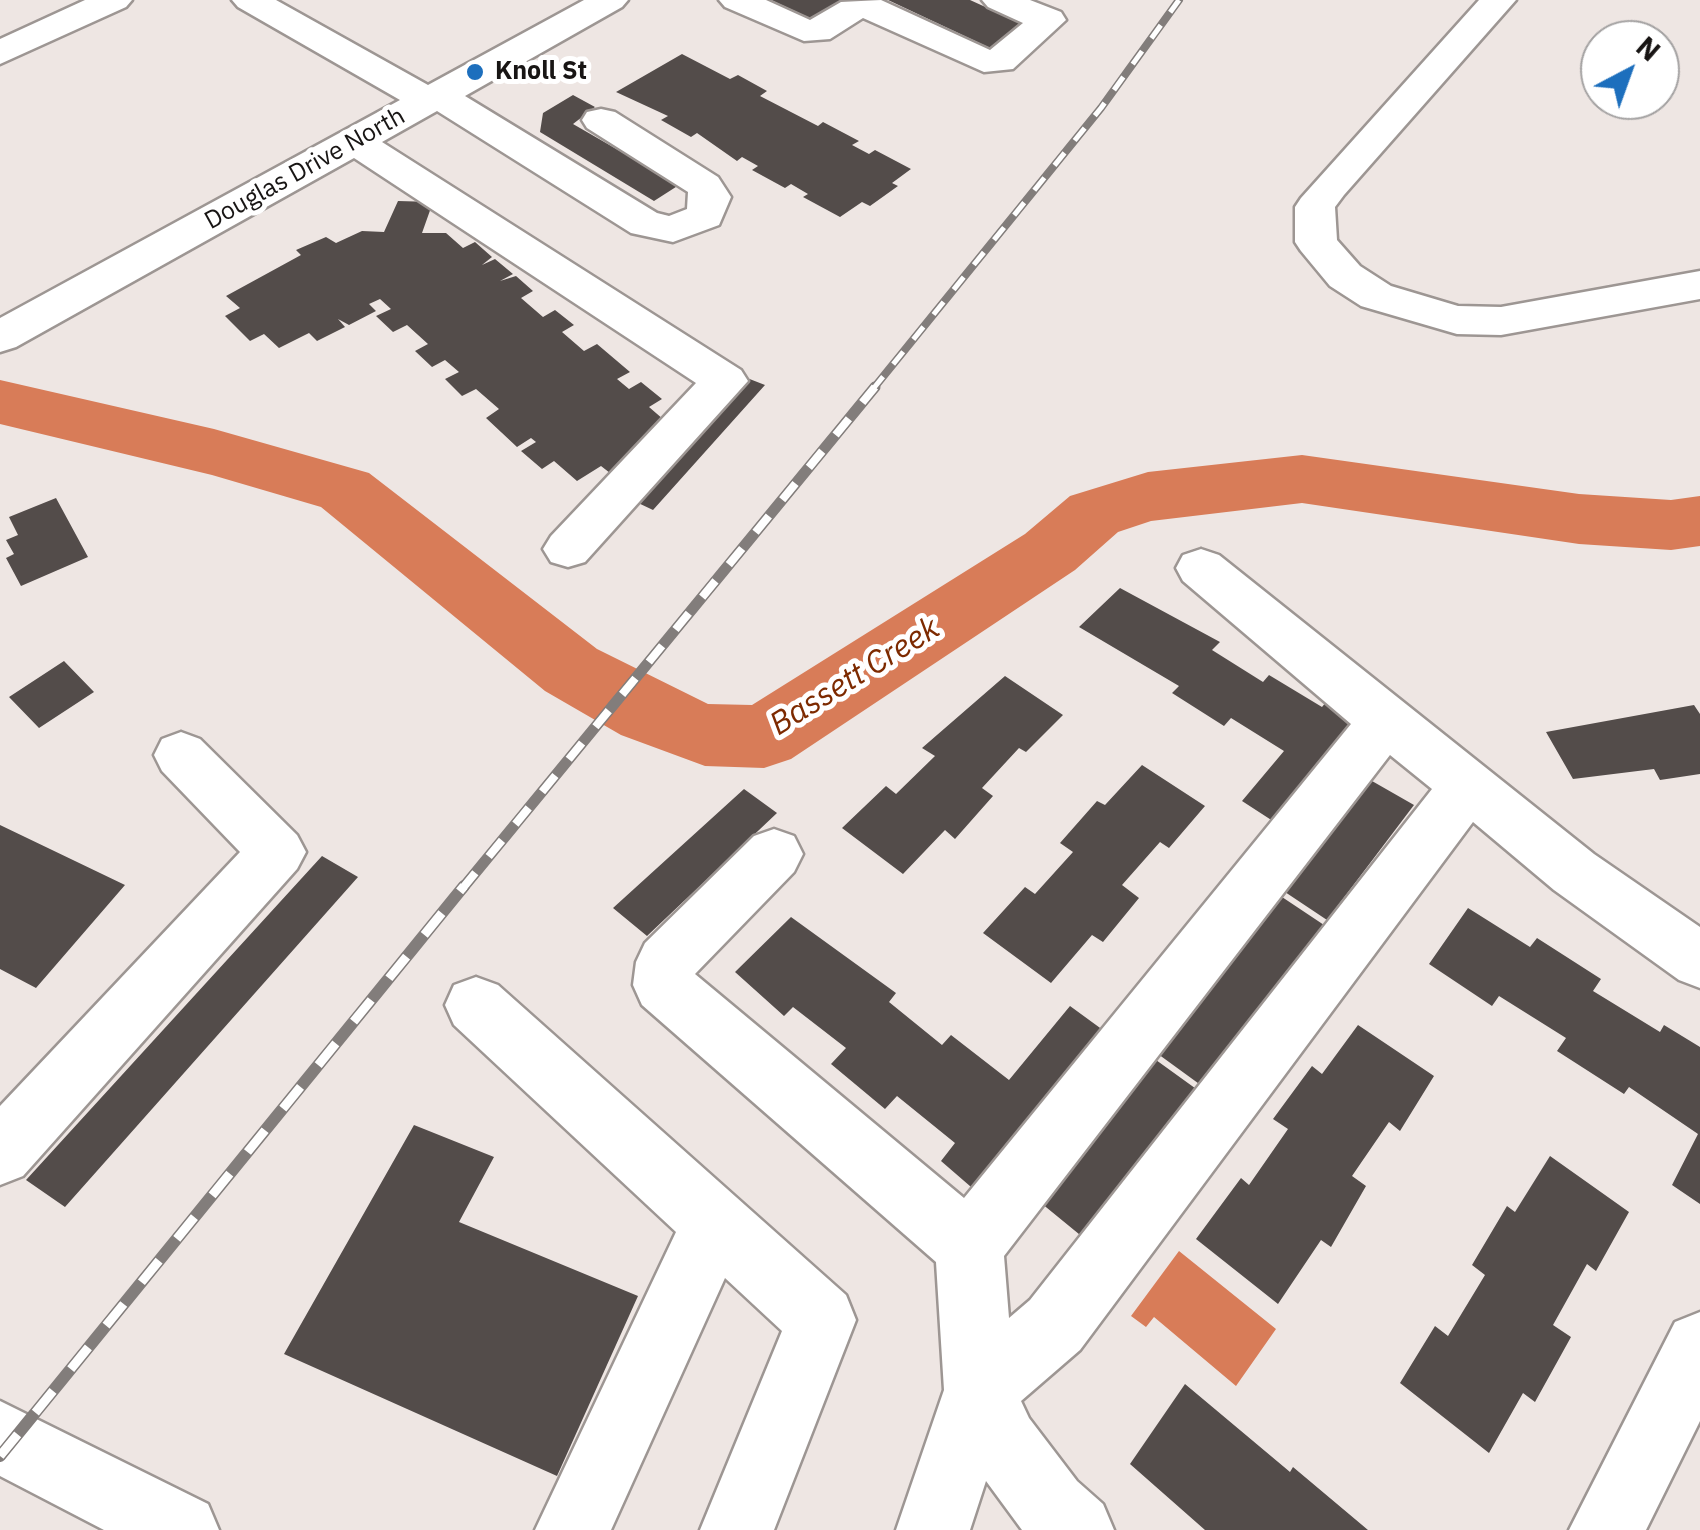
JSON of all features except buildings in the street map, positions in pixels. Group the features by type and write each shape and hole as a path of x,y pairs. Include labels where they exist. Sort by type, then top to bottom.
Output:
{"street":[{"path":"0,53 114,0"},
{"path":"250,0 433,98 645,224 673,229 705,216 710,197 704,184 602,120"},
{"name":"Douglas Drive North","path":"0,337 610,0"},
{"path":"737,0 804,30 817,31 852,9 867,7 984,61 1000,61 1059,10"},
{"path":"1000,0 1059,10"},
{"path":"1498,0 1330,186 1315,207 1316,242 1345,276 1376,296 1456,320 1501,320 1700,285"},
{"path":"354,142 389,195 446,200 726,381 568,549"},
{"path":"1201,568 1385,721 1586,880 1700,961"},
{"path":"1076,1530 1051,1506 1003,1444 980,1390 968,1246 1385,721"},
{"path":"0,1153 278,852 182,754"},
{"path":"933,1530 980,1390 1055,1325 1468,785"},
{"path":"774,854 666,962 663,985 968,1246"},
{"path":"476,1004 821,1320 737,1530"},
{"path":"572,1530 716,1222"},
{"path":"1606,1530 1700,1347"},
{"path":"0,1437 182,1530"}],"shaded area":[{"path":"1179,1251 1276,1329 1236,1386 1154,1317 1146,1327 1131,1316"}],"waterway":[{"name":"Bassett Creek","path":"0,402 214,452 345,490 571,670 648,713 705,735 764,737 1050,552 1094,514 1148,497 1302,479 1579,519 1671,525 1700,521"}],"railway":[{"path":"873,389 1101,108 1179,0"},
{"path":"462,889 875,387"},
{"path":"0,1456 464,886"}],"place":[{"name":"Knoll St","path":"475,72"}]}
